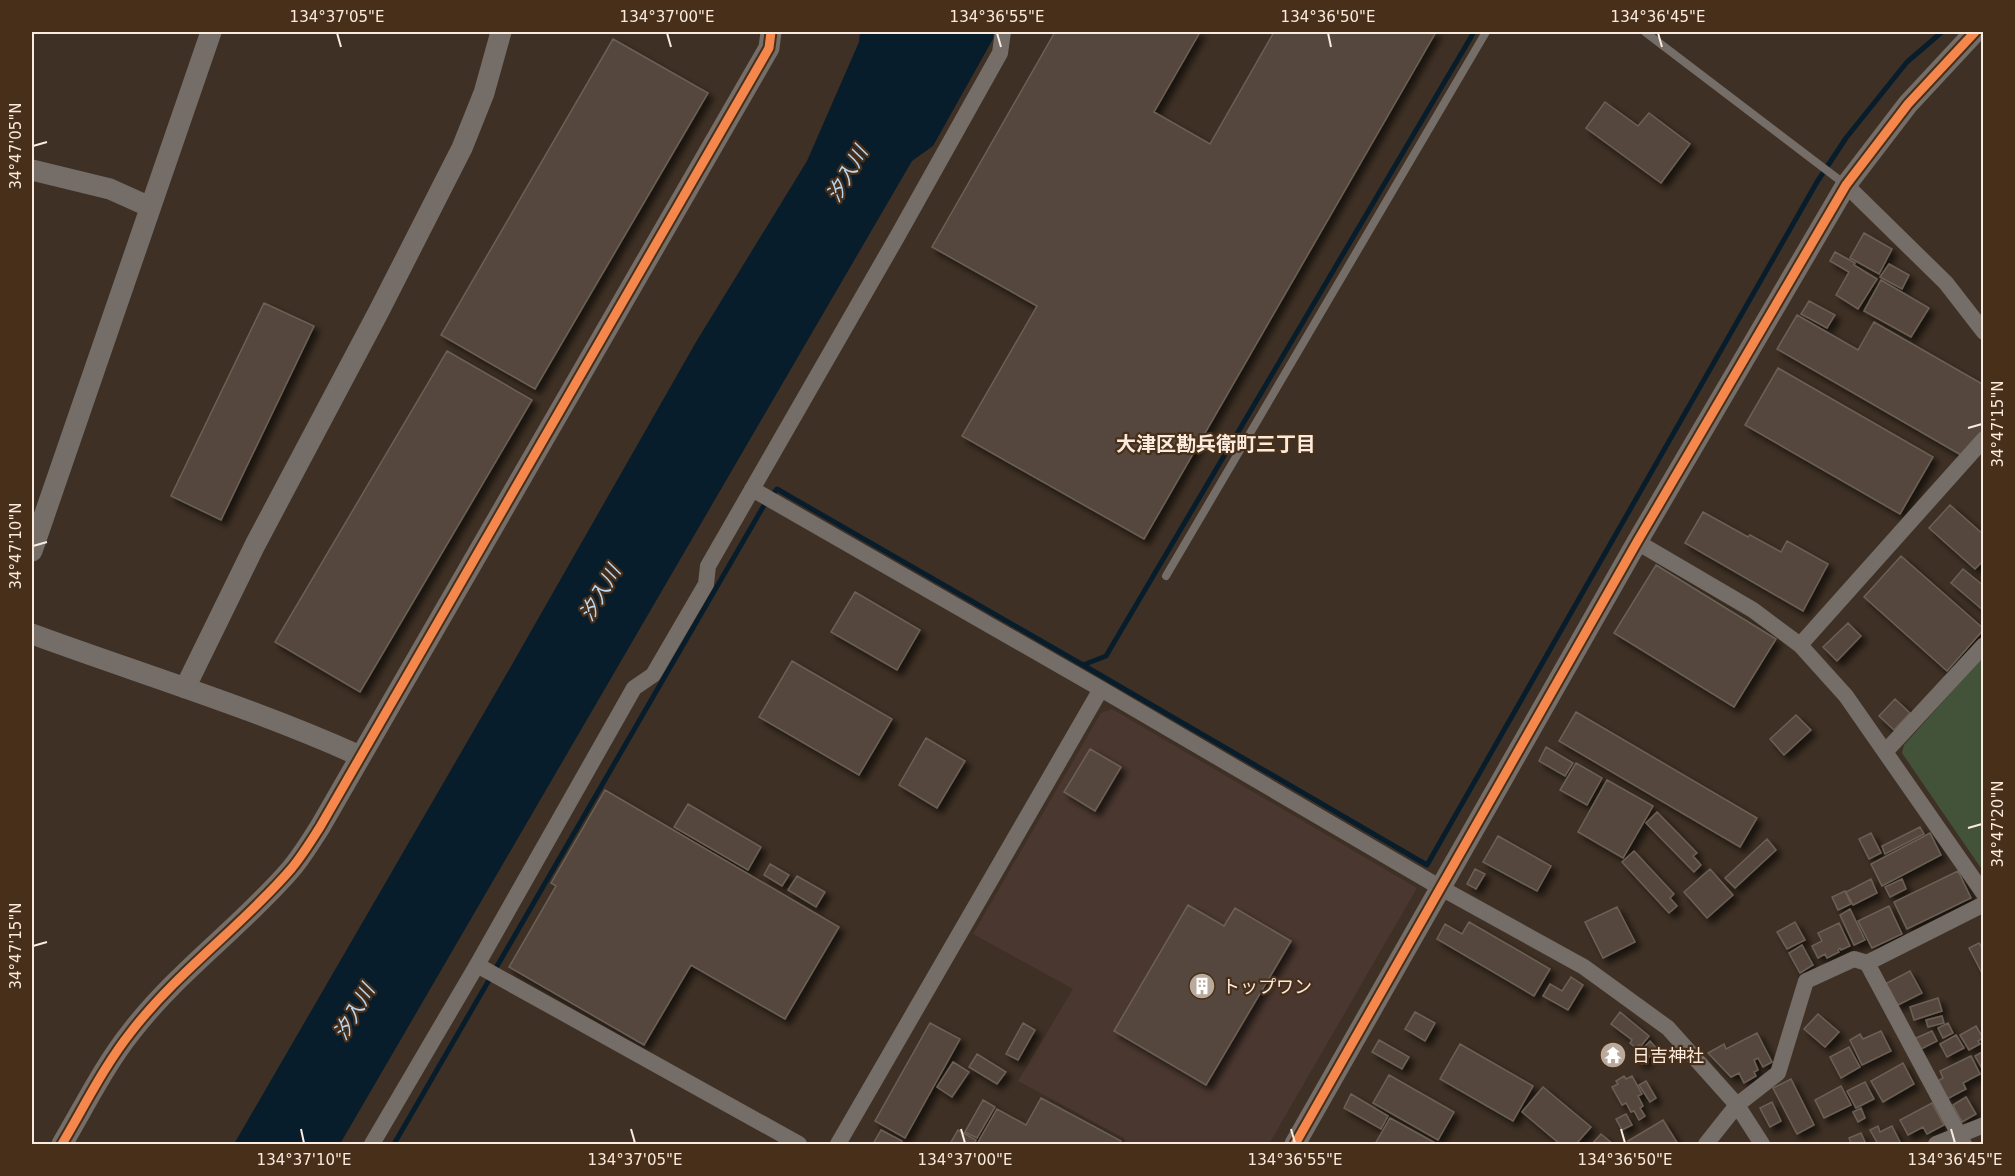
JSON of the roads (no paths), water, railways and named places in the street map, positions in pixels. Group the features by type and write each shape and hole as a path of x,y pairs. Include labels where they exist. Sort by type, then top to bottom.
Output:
{"street":[{"path":"32,551 211,32"},
{"path":"185,688 255,545 462,148 484,93 501,32"},
{"path":"62,1144 131,1032 172,986 292,868 320,827 769,48 771,32"},
{"path":"372,1144 477,965 634,688 653,675 706,584 708,566 1000,53 1003,32"},
{"path":"1295,1144 1637,542 1839,179 1975,32"},
{"path":"32,170 111,189 150,207"},
{"path":"1839,179 1946,283 1983,332"},
{"path":"1800,645 1983,439"},
{"path":"752,489 1101,688 1441,888 1584,967 1668,1028 1737,1105 1762,1144"},
{"path":"1637,542 1753,610 1800,645 1846,696 1983,894"},
{"path":"32,634 323,739 360,756"},
{"path":"1885,752 1983,645"},
{"path":"838,1144 1101,688"},
{"path":"1706,1144 1737,1105 1778,1073 1806,981 1854,959 1867,963 1983,904"},
{"path":"1867,963 1961,1140"},
{"path":"477,965 799,1144"},
{"path":"1936,1144 1961,1140 1983,1125"}],"lane":[{"path":"1166,576 1486,32"},
{"path":"1645,32 1839,179"}],"water":[{"name":"汐入川","path":"860,32 994,32 993,39 933,146 912,161 340,1144 234,1144 696,342 807,161 859,42"}],"waterway":[{"path":"394,1144 763,507 777,489 1083,665 1106,656 1474,32"},
{"path":"1083,665 1427,865 1817,182 1846,138 1907,62 1942,32"}],"place":[{"name":"トップワン","path":"1202,986"},
{"name":"日吉神社","path":"1613,1055"}],"district":[{"name":"大津区勘兵衛町三丁目","path":"1216,444"}]}
